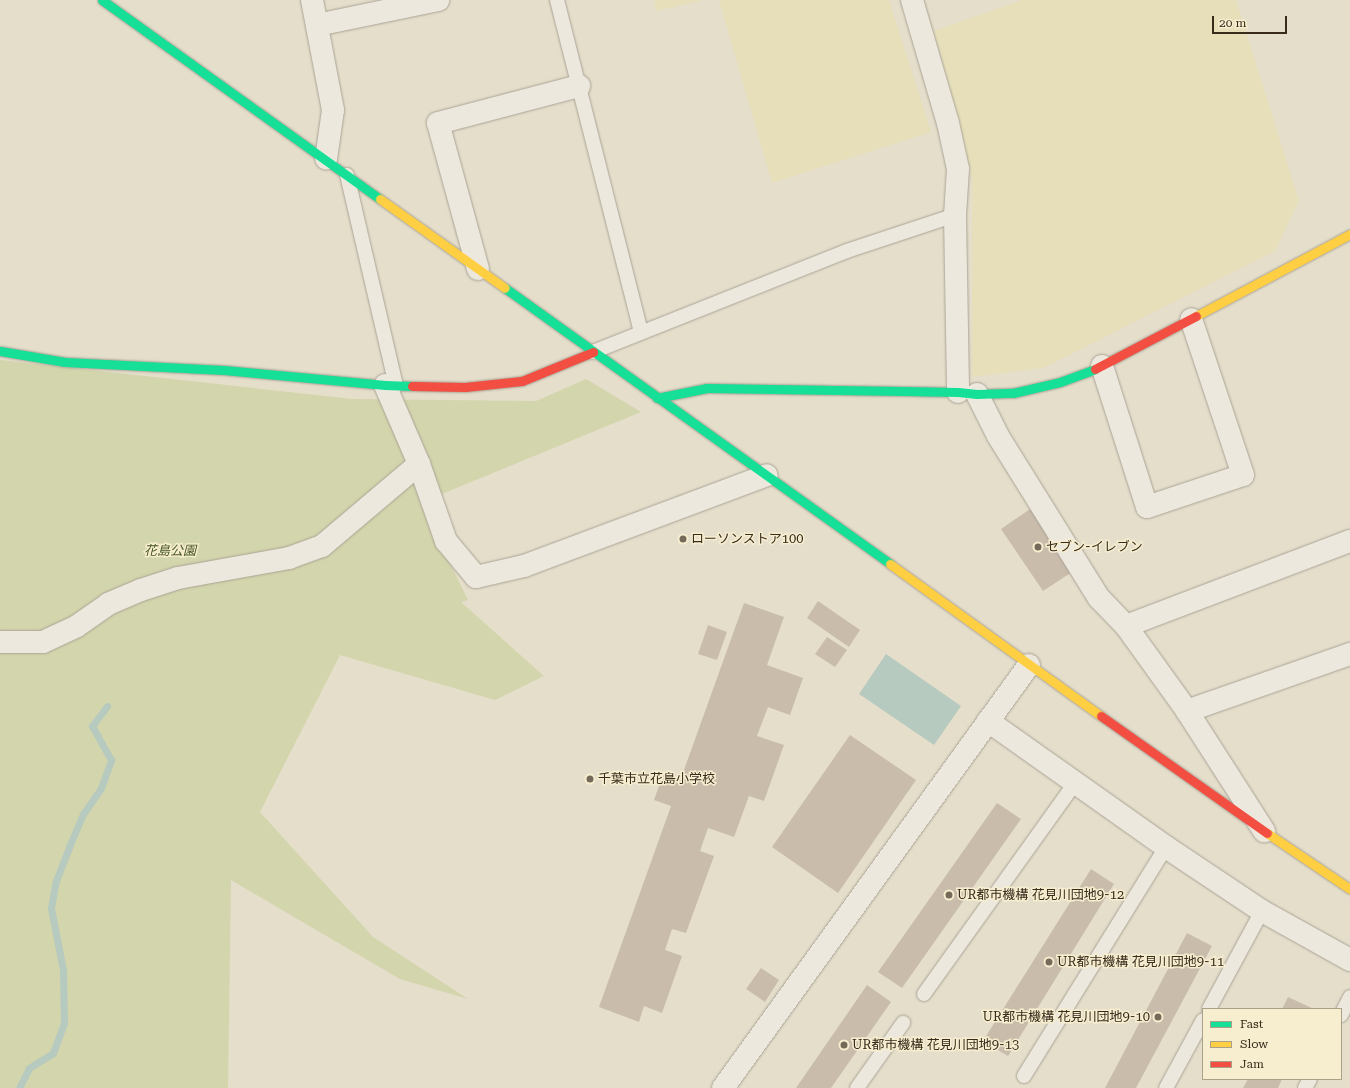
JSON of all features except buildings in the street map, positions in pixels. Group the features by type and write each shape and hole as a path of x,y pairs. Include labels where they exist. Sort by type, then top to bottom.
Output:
{"street":[{"path":"102,0 326,159 657,398 767,475 1029,665 1264,831 1350,889"},
{"path":"312,0 333,110 326,159"},
{"path":"317,24 438,0"},
{"path":"912,0 948,123 958,169 955,215 967,393 998,436 1099,598 1126,626 1187,711 1264,831"},
{"path":"478,269 438,123 579,86"},
{"path":"657,398 707,388 1013,393 1060,382 1102,366 1350,234"},
{"path":"1102,366 1147,507 1243,475 1191,319"},
{"path":"0,352 65,362 224,370 391,385 465,387 522,381 593,352"},
{"path":"391,385 446,542 476,577 524,566 767,475"},
{"path":"0,642 43,642 78,626 108,604 141,590 178,578 289,558 322,546 419,464"},
{"path":"1126,626 1350,541"},
{"path":"1187,711 1350,654"},
{"path":"723,1088 1029,665"},
{"path":"988,721 1166,847 1262,910 1350,960"}],"lane":[{"path":"557,0 641,333"},
{"path":"348,175 391,385"},
{"path":"593,352 847,251 955,215"},
{"path":"924,994 1075,783"},
{"path":"1024,1076 1166,847"},
{"path":"1210,1008 1262,910"},
{"path":"1342,1013 1350,997"},
{"path":"1166,1088 1202,1022"},
{"path":"857,1088 903,1023"}],"shaded area":[{"path":"654,0 704,0 656,11"},
{"path":"719,0 889,0 931,132 772,183"},
{"path":"1022,0 1236,0 1299,201 1275,251 1043,368 972,377 972,177 934,31"},
{"path":"886,654 961,706 934,745 859,694"}],"green space":[{"name":"花島公園","path":"0,360 352,399 536,401 586,379 641,412 420,503 468,600 461,602 544,676 495,700 340,655 260,812 373,937 468,999 400,979 231,880 228,1088 0,1088"}],"waterway":[{"path":"19,1088 29,1068 53,1053 64,1023 63,970 51,908 56,881 69,847 83,814 101,788 111,760 92,726 107,706"}],"traffic: fast":[{"path":"102,0 380,199"},
{"path":"505,288 890,564"},
{"path":"0,351 65,362 224,370 385,385 412,386"},
{"path":"657,398 707,388 958,392 977,394 1013,393 1060,382 1095,369"}],"traffic: slow":[{"path":"380,199 505,288"},
{"path":"1196,316 1350,234"},
{"path":"890,564 1101,716"},
{"path":"1267,833 1350,889"}],"traffic: jam":[{"path":"1095,369 1196,316"},
{"path":"412,386 465,387 522,381 593,352"},
{"path":"1101,716 1267,833"}],"place":[{"name":"ローソンストア100","path":"683,539"},
{"name":"セブン-イレブン","path":"1038,547"},
{"name":"千葉市立花島小学校","path":"590,779"},
{"name":"UR都市機構 花見川団地9-12","path":"949,895"},
{"name":"UR都市機構 花見川団地9-11","path":"1049,962"},
{"name":"UR都市機構 花見川団地9-10","path":"1158,1017"},
{"name":"UR都市機構 花見川団地9-13","path":"844,1045"}]}
